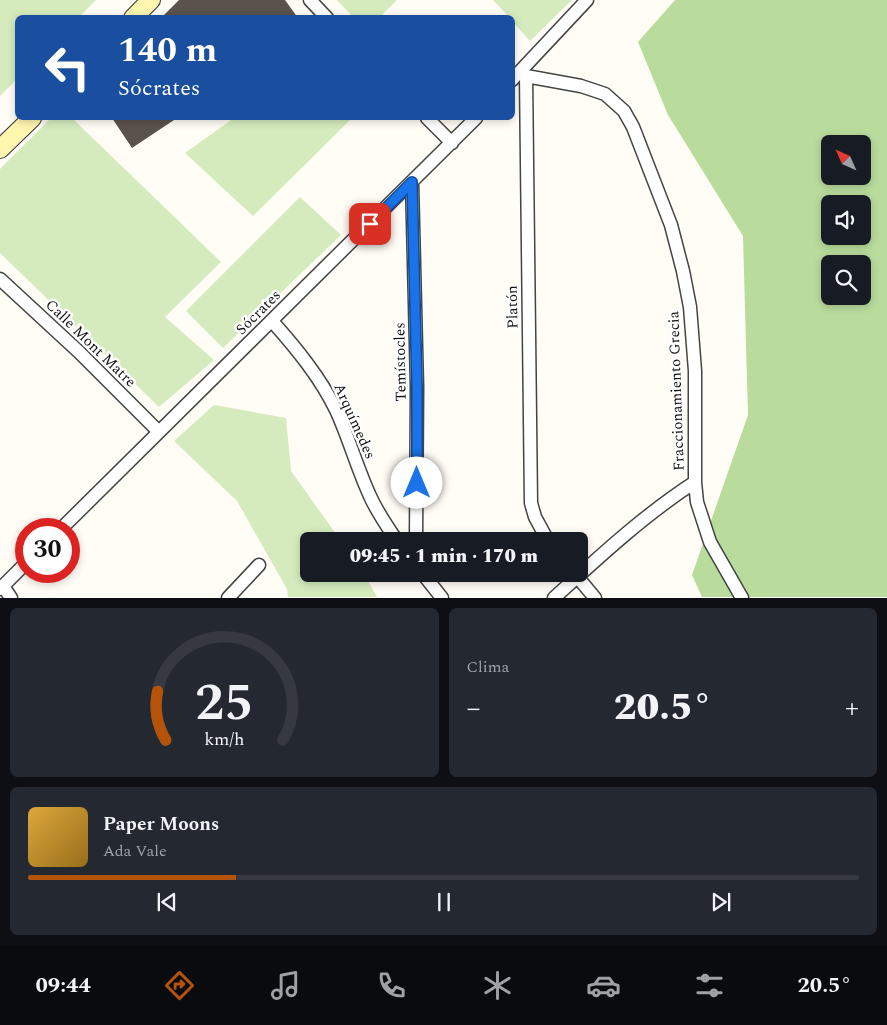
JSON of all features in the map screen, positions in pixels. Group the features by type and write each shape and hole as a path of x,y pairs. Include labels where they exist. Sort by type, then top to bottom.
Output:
{"street":[{"path":"136,15 150,0"},
{"path":"310,0 325,15"},
{"path":"520,76 588,0"},
{"name":"Fraccionamiento Grecia","path":"520,76 580,86 605,94 624,111 633,127 671,225 690,307 695,371 695,482 697,502 710,542 742,598"},
{"name":"Platón","path":"520,76 531,503 535,517 543,532"},
{"path":"0,150 30,120"},
{"path":"429,120 452,143"},
{"name":"Sócrates","path":"72,518 474,120"},
{"name":"Temístocles","path":"412,182 417,387 416,532"},
{"name":"Calle Mont Matre","path":"0,279 79,352 159,432"},
{"name":"Arquímedes","path":"272,320 321,383 336,410 369,495 391,532"},
{"path":"588,565 642,520 695,482"},
{"path":"228,598 259,565"},
{"path":"12,598 1,588 15,574"},
{"path":"429,582 442,598"},
{"path":"554,598 569,582"},
{"path":"582,582 595,598"}],"green space":[{"path":"0,0 96,0 81,15 15,15 15,81 0,96"},
{"path":"337,0 397,0 382,15 351,15"},
{"path":"493,0 572,0 530,41 515,24 515,15 507,15"},
{"path":"675,0 887,0 887,597 702,597 692,575 748,415 743,236 668,115 638,42"},
{"path":"49,120 74,120 221,262 165,317 214,360 159,407 0,253 0,169"},
{"path":"231,120 350,120 253,216 185,153"},
{"path":"300,197 341,235 223,348 186,311"},
{"path":"214,405 286,418 291,471 335,532 300,532 300,582 369,582 377,597 288,597 287,589 237,501 174,441"}],"building":[{"path":"179,0 285,0 296,15 164,15"},
{"path":"113,120 174,120 132,148"}],"route":[{"path":"370,224 412,182 417,387 417,483"}]}
